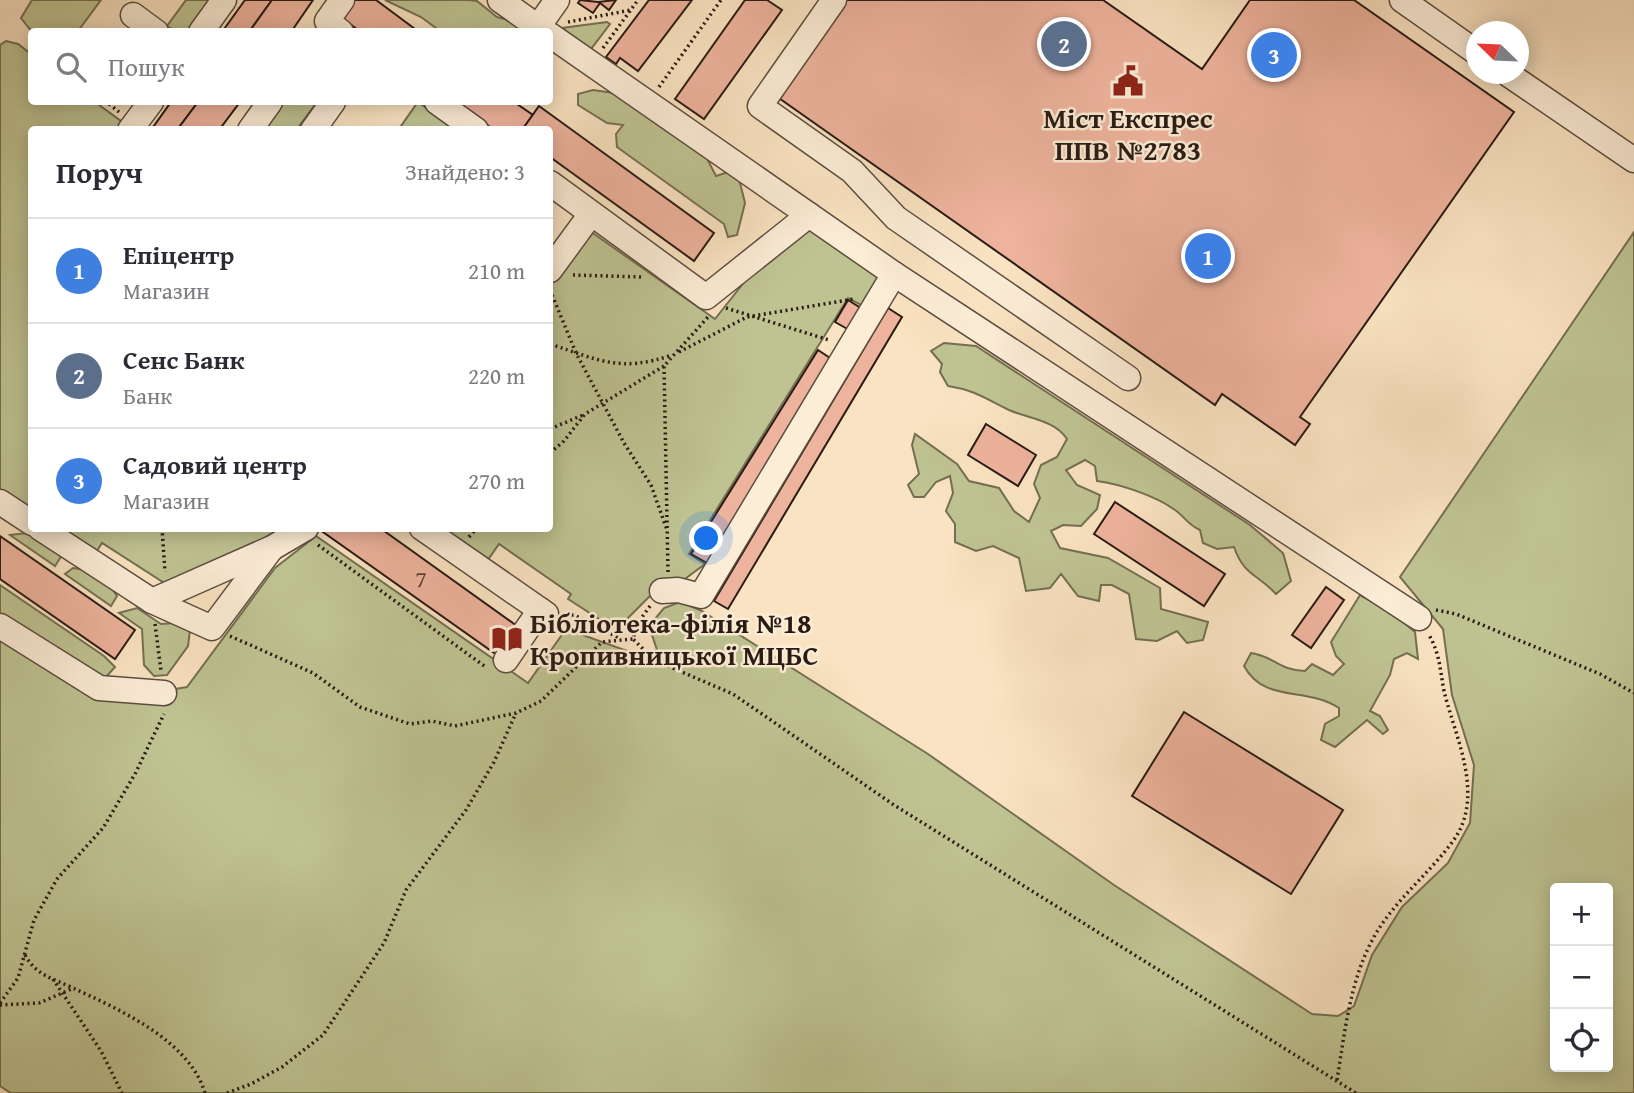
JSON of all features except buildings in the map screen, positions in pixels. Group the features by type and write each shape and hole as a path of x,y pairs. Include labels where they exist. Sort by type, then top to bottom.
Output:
{"lane":[{"path":"204,28 224,0"},
{"path":"329,28 342,0"},
{"path":"500,0 540,28"},
{"path":"545,28 557,0"},
{"path":"834,0 760,106 852,171 896,218 1128,378"},
{"path":"1402,0 1466,45"},
{"path":"133,15 151,28"},
{"path":"553,37 809,215 888,284 1426,613"},
{"path":"1523,84 1634,160"},
{"path":"134,126 149,105"},
{"path":"253,126 268,105"},
{"path":"316,126 331,105"},
{"path":"441,105 470,126"},
{"path":"553,186 713,301 809,215"},
{"path":"556,272 592,214"},
{"path":"662,591 678,590 701,596 888,284"},
{"path":"0,502 28,520"},
{"path":"46,532 152,601 212,628 272,548"},
{"path":"152,601 302,532"},
{"path":"428,532 543,612 506,660"},
{"path":"196,582 229,605"},
{"path":"0,625 99,688 164,693"}],"path":[{"path":"592,64 638,0"},
{"path":"648,103 721,0"},
{"path":"553,29 631,10"},
{"path":"556,272 646,277"},
{"path":"553,345 613,365 646,364 675,354 747,317 888,284"},
{"path":"553,297 576,353 606,404 624,443 651,485 668,533"},
{"path":"553,428 606,404 664,366 713,301 747,317 851,347"},
{"path":"633,639 637,624 662,591 668,575 664,366"},
{"path":"553,450 564,441 584,414"},
{"path":"0,1004 18,978 34,920 57,879 103,828 135,774 163,716 164,693 152,601 166,584 163,532"},
{"path":"305,532 486,668 506,660"},
{"path":"543,612 574,615 619,638"},
{"path":"1337,1080 1352,994 1374,937 1395,905 1455,839 1466,809 1468,782 1444,691 1439,652 1426,613 1456,614 1600,674 1634,693"},
{"path":"212,628 313,673 360,707 410,724 432,721 455,726 516,713 541,701 602,642 619,638 633,639 654,660 733,694 894,805 1356,1093"},
{"path":"227,1093 251,1084 282,1067 323,1035 384,943 406,890 466,810 494,762 516,713"},
{"path":"24,953 33,970 74,988 175,1046 194,1065 205,1093"},
{"path":"53,979 101,1051 122,1093"},
{"path":"0,1004 38,1003 62,996 74,988"}],"green space":[{"path":"32,0 101,0 80,28 29,28 21,18"},
{"path":"186,0 217,0 195,28 167,26"},
{"path":"385,0 477,1 497,17 519,23 523,28 436,28 421,17"},
{"path":"607,22 610,24 591,49 562,28"},
{"path":"6,41 18,44 28,52 28,105 99,105 125,124 28,126 28,511 0,493 0,45"},
{"path":"593,90 614,93 702,149 716,176 728,172 739,179 745,203 737,235 728,237 724,224 617,147 616,134 623,125 607,123 578,105 578,94"},
{"path":"278,105 315,105 299,126 263,126"},
{"path":"416,105 422,105 452,126 401,126"},
{"path":"812,227 882,277 865,307 848,298 689,554 705,564 678,584 655,591 619,627 610,626 568,599 571,594 499,544 485,564 437,532 553,532 553,276 587,229 715,319 757,266"},
{"path":"1634,232 1634,1093 11,1093 0,1086 0,636 115,699 187,687 275,568 316,536 528,683 566,629 641,656 657,650 649,626 664,608 680,602 700,610 928,754 1114,885 1312,1014 1338,1016 1354,1006 1372,955 1402,907 1448,863 1470,823 1474,765 1452,695 1443,629 1400,577"},
{"path":"944,343 976,346 1250,525 1283,553 1291,581 1276,594 1242,564 1234,547 1217,549 1203,543 1200,530 1175,510 1138,491 1097,481 1095,466 1085,460 1066,470 1077,485 1100,495 1097,509 1081,526 1063,525 1051,531 1060,548 1108,558 1160,588 1161,609 1208,622 1203,640 1187,643 1177,631 1157,641 1136,639 1129,594 1112,585 1101,585 1099,601 1078,596 1061,574 1050,588 1026,591 1019,558 993,546 976,551 955,542 955,524 946,511 953,493 950,476 936,482 924,497 914,497 908,485 919,474 912,445 915,434 957,464 969,481 999,488 1014,511 1029,522 1040,498 1034,484 1041,465 1057,457 1067,439 1048,424 1009,410 973,392 948,386 940,372 942,364 931,351"},
{"path":"60,532 280,532 166,584 102,543 95,554"},
{"path":"27,533 64,552 55,566 10,535"},
{"path":"73,568 94,573 108,584 117,596 111,606 65,574"},
{"path":"0,585 104,656 115,667 106,677 84,675 0,620"},
{"path":"1360,595 1391,612 1415,632 1418,659 1407,653 1394,659 1390,675 1370,711 1380,716 1388,730 1383,734 1367,720 1335,747 1321,740 1325,724 1339,716 1339,708 1326,701 1263,685 1253,678 1244,666 1251,653 1296,670 1305,671 1312,664 1333,675 1344,664 1336,656 1331,642"},
{"path":"137,608 161,624 175,623 190,630 188,646 167,675 154,676 144,665 142,629 119,613"}],"place":[{"name":"Сенс Банк","path":"1064,44"},
{"name":"Садовий центр","path":"1274,55"},
{"name":"Міст Експрес ППВ №2783","path":"1128,81"},
{"name":"Епіцентр","path":"1208,256"},
{"name":"Бібліотека-філія №18 Кропивницької МЦБС","path":"507,639"}]}
